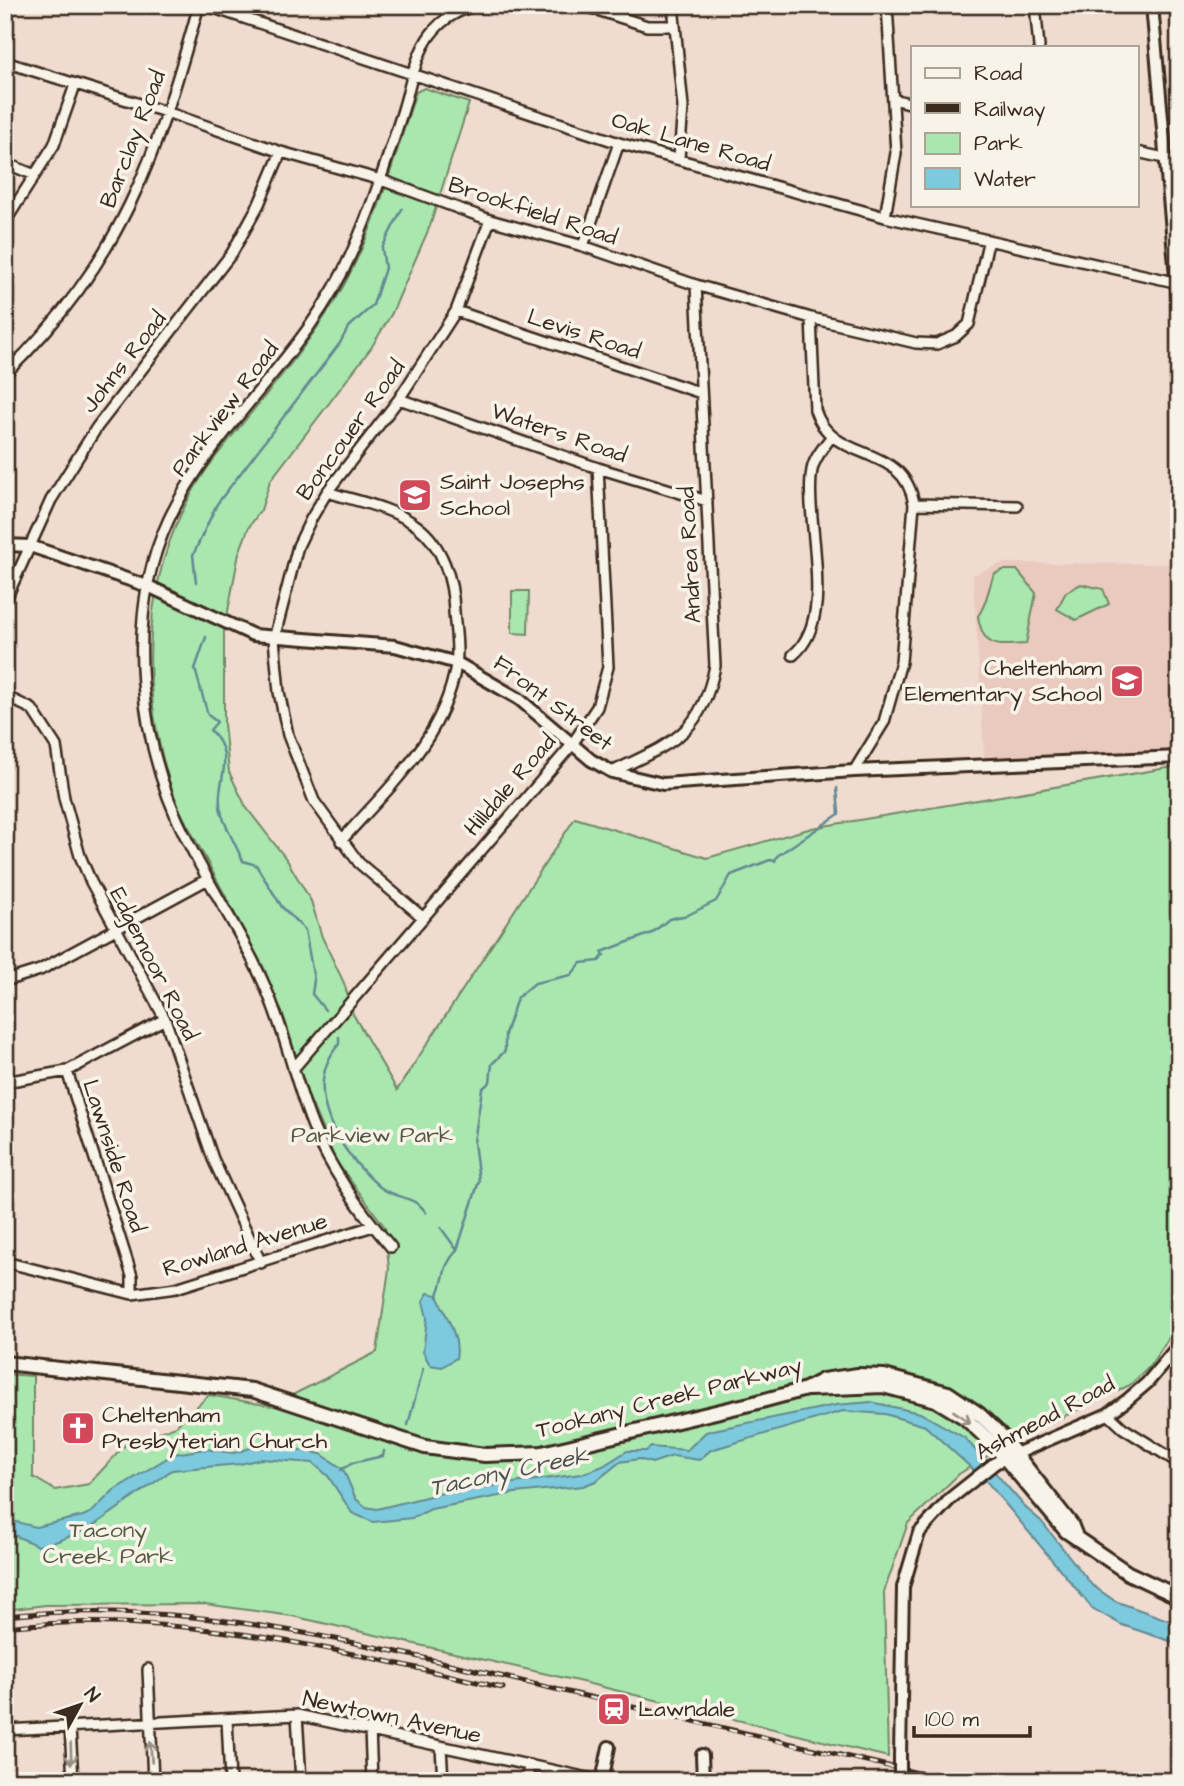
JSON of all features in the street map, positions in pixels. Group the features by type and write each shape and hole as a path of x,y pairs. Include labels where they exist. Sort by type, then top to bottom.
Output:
{"main road":[{"name":"Tookany Creek Parkway","path":"5,1363 252,1390 425,1447 485,1455 542,1453 806,1389 823,1380 858,1375 884,1376 948,1393 979,1414 1004,1458"},
{"name":"Tookany Creek Parkway","path":"806,1389 883,1386 936,1401 964,1417 1071,1524 1075,1534 1128,1573 1179,1597"}],"street":[{"name":"Barclay Road","path":"5,374 60,317 98,265 138,192 169,113 199,5"},
{"name":"Oak Lane Road","path":"205,5 619,143 988,243 1177,283"},
{"name":"Parkview Road","path":"391,1247 373,1226 324,1151 293,1069 282,1029 252,956 174,814 162,778 148,715 141,662 143,623 160,543 170,518 196,471 308,332 352,254 381,180 426,42 437,27 460,10 478,5"},
{"path":"582,5 647,26 674,26"},
{"path":"673,5 683,107 679,158"},
{"path":"885,217 896,153 887,5"},
{"path":"1035,5 1039,46"},
{"path":"1152,5 1179,310"},
{"name":"Brookfield Road","path":"5,62 169,113 281,152 381,180 490,220 583,246 696,285 811,318 927,344 946,340 969,324 988,243"},
{"path":"5,222 54,145 75,85"},
{"path":"893,99 911,104"},
{"path":"583,246 619,143"},
{"name":"Johns Road","path":"5,601 51,500 97,427 232,253 259,204 281,152"},
{"path":"1138,152 1164,158"},
{"path":"5,163 35,175"},
{"name":"Boncouer Road","path":"421,916 367,870 341,841 314,801 294,754 281,703 274,639 298,546 327,492 399,399 456,311 490,220"},
{"name":"Andrea Road","path":"612,772 678,737 708,701 715,666 696,285"},
{"name":"Levis Road","path":"456,311 701,393"},
{"path":"811,318 815,410 819,421 831,437 891,464 908,485 914,504 901,662 884,722 854,771"},
{"name":"Waters Road","path":"399,399 707,501"},
{"path":"793,655 804,645 816,594 811,473 831,437"},
{"name":"Hilldale Road","path":"293,1069 421,916 571,746 597,707 608,667 598,467"},
{"path":"327,492 395,514 416,524 435,546 446,567 454,594 457,663 447,702 431,737 341,841"},
{"path":"914,504 1017,506"},
{"name":"Front Street","path":"5,545 30,546 150,587 226,625 253,635 274,639 395,646 457,663 519,699 571,746 612,772 663,784 854,771 1179,757"},
{"name":"Edgemoor Road","path":"5,696 32,709 51,735 80,856 165,1019 213,1159 261,1263"},
{"path":"5,981 40,970 208,879"},
{"path":"5,1082 67,1071 165,1019"},
{"name":"Lawnside Road","path":"67,1071 132,1276 132,1294"},
{"name":"Rowland Avenue","path":"5,1262 132,1294 176,1288 373,1226"},
{"name":"Ashmead Road","path":"900,1776 903,1709 900,1655 904,1579 919,1533 951,1498 1004,1458 1108,1414 1147,1383 1179,1345"},
{"path":"1108,1414 1123,1428 1179,1463"},
{"path":"148,1668 153,1781"},
{"path":"297,1715 301,1781"},
{"name":"Newtown Avenue","path":"5,1730 297,1715 602,1781"},
{"path":"227,1718 230,1781"},
{"path":"70,1727 73,1781"},
{"path":"370,1729 372,1781"},
{"path":"441,1747 443,1781"},
{"path":"602,1781 609,1747"},
{"path":"702,1755 703,1781"},
{"path":"527,1781 529,1765"}],"shaded area":[{"path":"1002,563 1179,564 1179,757 985,767 973,575"}],"green space":[{"path":"424,88 469,103 430,226 392,313 371,348 270,481 261,510 249,527 239,553 224,632 224,724 229,772 246,807 287,860 311,901 322,937 344,983 353,1014 397,1090 575,818 707,858 812,828 1179,766 1179,816 1173,878 1179,954 1179,1317 1149,1367 1130,1385 1008,1443 959,1474 908,1523 884,1592 888,1757 582,1682 292,1616 205,1604 46,1605 5,1610 5,1374 33,1376 33,1477 55,1490 89,1484 126,1444 176,1426 209,1395 271,1406 377,1352 389,1269 385,1227 336,1161 309,1098 286,1023 264,968 178,807 164,763 155,718 150,673 151,628 158,583 170,540 189,498 214,459 293,361 336,299 372,224 416,92"},
{"path":"1003,570 1017,570 1036,593 1026,644 993,643 980,627 978,616 994,574"},
{"path":"1081,584 1103,589 1109,604 1076,620 1057,609 1066,592"},
{"path":"512,591 529,591 528,634 512,633"}],"water":[{"path":"428,1293 437,1295 456,1342 456,1358 442,1367 430,1365 423,1352 427,1318 423,1301"},
{"path":"871,1402 920,1413 965,1438 1026,1508 1041,1521 1092,1585 1115,1601 1179,1624 1179,1644 1122,1625 1092,1608 988,1483 925,1426 885,1414 843,1411 711,1450 699,1460 673,1456 652,1463 639,1459 620,1462 596,1481 583,1486 515,1493 431,1509 412,1518 373,1522 352,1513 328,1476 313,1463 261,1459 240,1464 172,1470 89,1529 58,1541 38,1546 5,1531 5,1519 36,1527 83,1516 92,1512 114,1490 174,1454 205,1449 234,1453 250,1448 284,1447 321,1454 343,1469 356,1499 366,1507 377,1509 446,1492 581,1474 603,1466 627,1451 646,1451 651,1447 687,1450 706,1432 836,1405"}],"waterway":[{"path":"196,582 193,555 217,504 340,343 348,328 373,305 385,268 382,248 402,209"},
{"path":"206,637 195,669 208,715 217,722 210,730 223,751 224,771 220,792 222,815 243,861 256,865 282,907 305,930 314,980 312,994 325,1010"},
{"path":"457,1250 479,1181 474,1142 482,1089 490,1082 492,1064 505,1051 505,1034 517,998 535,983 571,975 581,963 599,961 604,955 602,952 652,933 669,919 688,915 716,901 731,875 770,860 775,861 777,856 839,814 837,788"},
{"path":"339,1037 339,1044 328,1062 323,1082 324,1101 339,1140 365,1173 380,1187 417,1203 426,1213"},
{"path":"437,1297 446,1268 457,1250 441,1228"},
{"path":"408,1425 423,1369"},
{"path":"341,1470 352,1463 383,1456 384,1451"}],"railway":[{"path":"5,1616 73,1612 141,1613 276,1628 343,1640 953,1781"},
{"path":"5,1627 131,1623 194,1628 318,1647 503,1688"}],"place":[{"name":"Saint Josephs School","path":"415,495"},
{"name":"Cheltenham Elementary School","path":"1127,681"},
{"name":"Cheltenham Presbyterian Church","path":"78,1428"},
{"name":"Lawndale","path":"614,1709"}],"park label":[{"name":"Parkview Park","path":"372,1135"},
{"name":"Tacony Creek Park","path":"108,1543"}],"water label":[{"name":"Tacony Creek","path":"509,1472"}]}
